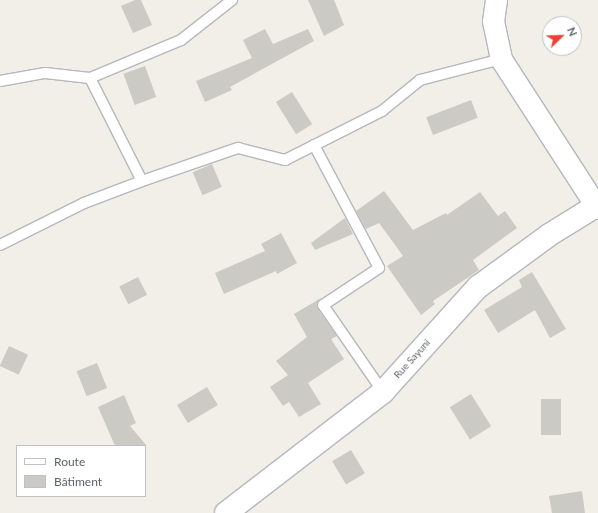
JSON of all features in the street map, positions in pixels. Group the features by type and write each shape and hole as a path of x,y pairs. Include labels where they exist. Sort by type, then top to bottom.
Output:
{"street":[{"path":"496,0 493,21 501,59 597,206"},
{"name":"Rue Sayuni","path":"226,513 383,392 478,286 549,235 597,206"}],"lane":[{"path":"0,81 45,73 90,78 181,40 232,0"},
{"path":"0,245 84,203 142,181 238,148 285,160 382,110 420,80 501,59"},
{"path":"90,78 142,181"},
{"path":"314,145 379,268 323,305 383,392"}],"building":[{"path":"135,0 141,0 152,25 133,33 121,6"},
{"path":"308,0 334,0 344,25 324,36"},
{"path":"265,29 273,44 308,29 314,41 230,87 232,90 205,102 196,81 252,58 243,40"},
{"path":"145,66 156,97 135,105 123,74"},
{"path":"292,92 312,124 296,134 276,102"},
{"path":"471,100 478,118 433,135 426,117"},
{"path":"212,164 222,187 202,195 193,172"},
{"path":"384,191 413,230 446,213 447,215 480,192 498,216 505,211 517,228 473,260 479,270 433,301 435,304 421,315 387,266 403,256 379,223 366,229 356,211"},
{"path":"345,218 353,234 315,250 311,243"},
{"path":"281,233 297,263 277,274 276,271 224,294 215,273 265,251 261,244"},
{"path":"532,272 566,329 550,338 535,310 498,333 484,310 522,287 519,280"},
{"path":"138,277 147,295 128,304 119,287"},
{"path":"321,298 317,303 317,308 337,336 331,339 344,359 308,383 321,404 299,417 289,402 283,406 270,387 288,375 276,361 307,337 294,314"},
{"path":"9,346 28,355 19,375 0,366"},
{"path":"97,363 107,388 87,396 77,371"},
{"path":"207,387 218,405 188,423 177,405"},
{"path":"471,394 491,426 470,439 450,407"},
{"path":"124,395 136,423 130,426 147,446 115,445 98,407"},
{"path":"541,399 561,399 561,435 541,435"},
{"path":"351,450 365,473 346,484 332,461"},
{"path":"582,491 585,513 552,513 549,496"}]}
